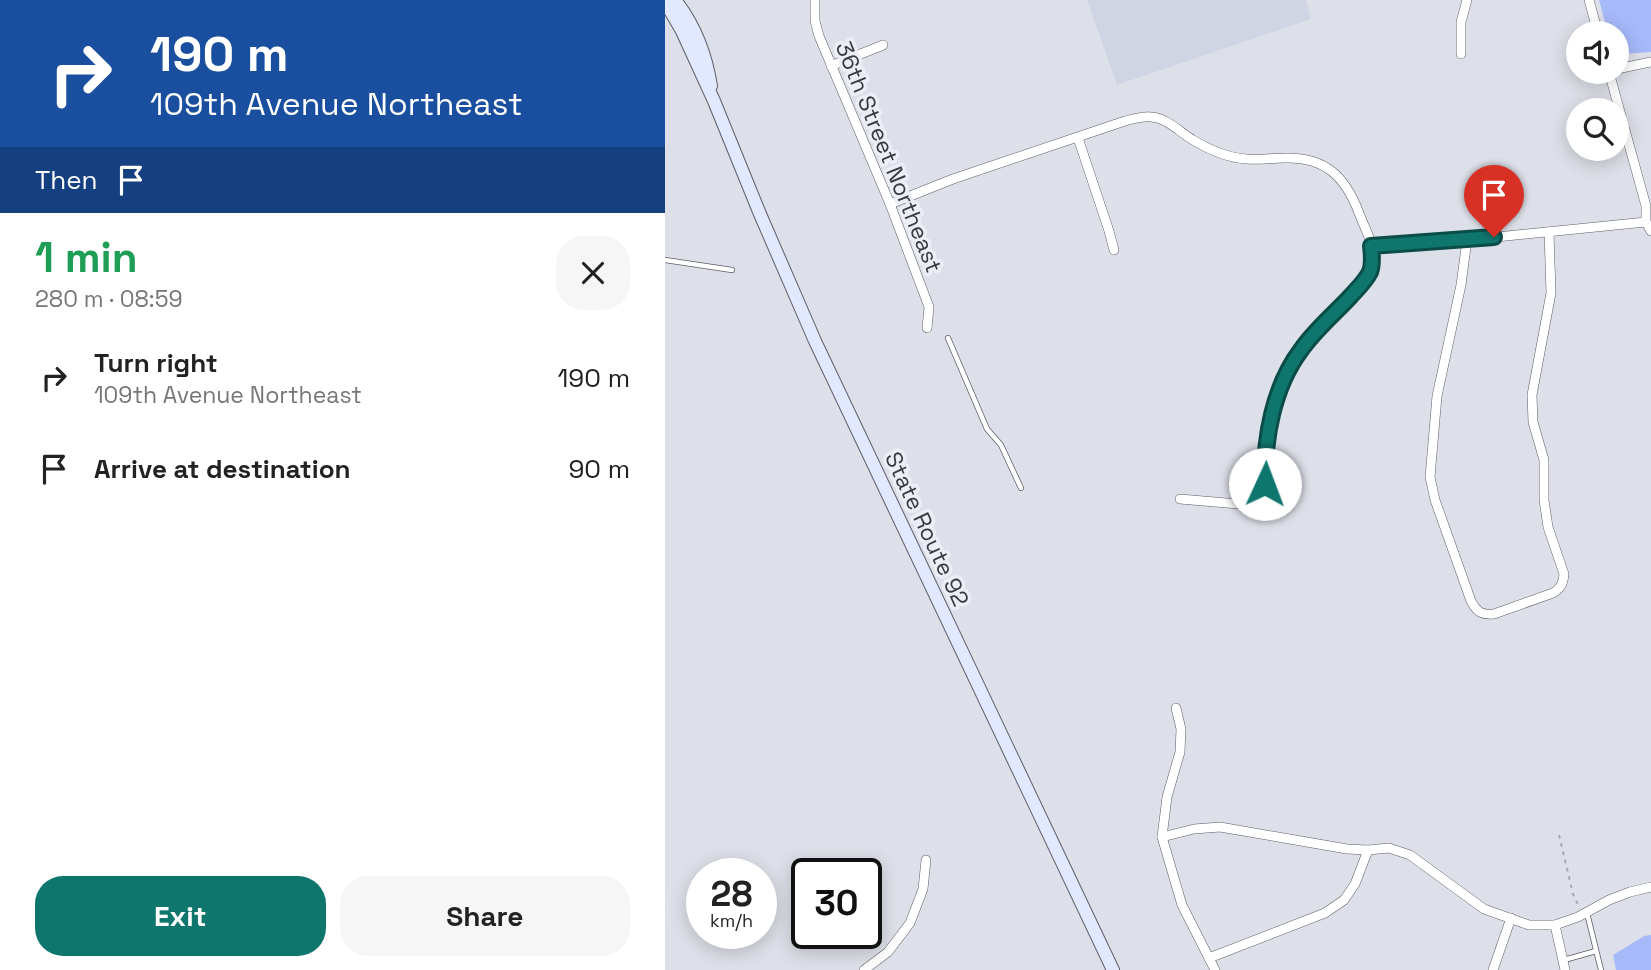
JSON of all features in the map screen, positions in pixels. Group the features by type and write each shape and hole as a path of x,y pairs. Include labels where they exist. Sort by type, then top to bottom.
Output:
{"main road":[{"name":"State Route 92","path":"674,0 686,16 702,48 714,101"},
{"name":"State Route 92","path":"665,2 682,31 714,101 815,341 1113,970"}],"street":[{"name":"36th Street Northeast","path":"815,0 815,21 831,66 890,204 929,307 927,328"},
{"path":"1461,54 1461,22 1467,0"},
{"path":"1589,0 1595,21"},
{"path":"831,66 883,45"},
{"path":"1629,67 1651,62"},
{"path":"1371,246 1649,226 1612,84"},
{"path":"890,204 953,179 1125,121 1151,117 1168,122 1192,140 1226,154 1247,159 1309,159 1327,167 1339,178 1353,195 1371,246 1373,258 1370,272 1301,349 1289,368 1267,437 1262,496 1250,505 1180,499"},
{"path":"1078,138 1114,250"},
{"path":"1467,240 1461,285 1437,397 1430,477 1435,500 1471,601 1476,610 1484,614 1494,614 1553,593 1560,589 1563,582 1564,574 1548,527 1544,500 1544,460 1532,422 1532,395 1552,293 1549,232"},
{"path":"1176,708 1181,729 1180,752 1167,797 1162,837 1182,905 1215,970"},
{"path":"1162,837 1193,829 1220,827 1334,847 1368,850 1389,848 1410,855 1485,909 1529,925 1555,925 1587,913 1609,900 1651,887"},
{"path":"1209,958 1325,913 1344,901 1355,884 1368,850"},
{"path":"864,970 888,952 910,923 923,889 926,860"},
{"path":"1493,970 1511,918"},
{"path":"1555,925 1564,965"}],"lane":[{"path":"665,260 731,270"},
{"path":"948,338 987,429 1000,445 1021,488"},
{"path":"1587,913 1601,970"},
{"path":"1564,965 1596,951"}],"path":[{"path":"1559,835 1573,894 1587,913"}],"shaded area":[{"path":"1087,0 1306,0 1311,19 1117,85"},
{"path":"1599,0 1651,0 1651,52 1629,54 1629,21 1605,21"},
{"path":"1651,935 1651,970 1616,970 1613,955 1644,936"}],"route":[{"path":"1265,484 1267,437 1289,368 1301,349 1370,272 1373,258 1371,246 1494,237"}]}
